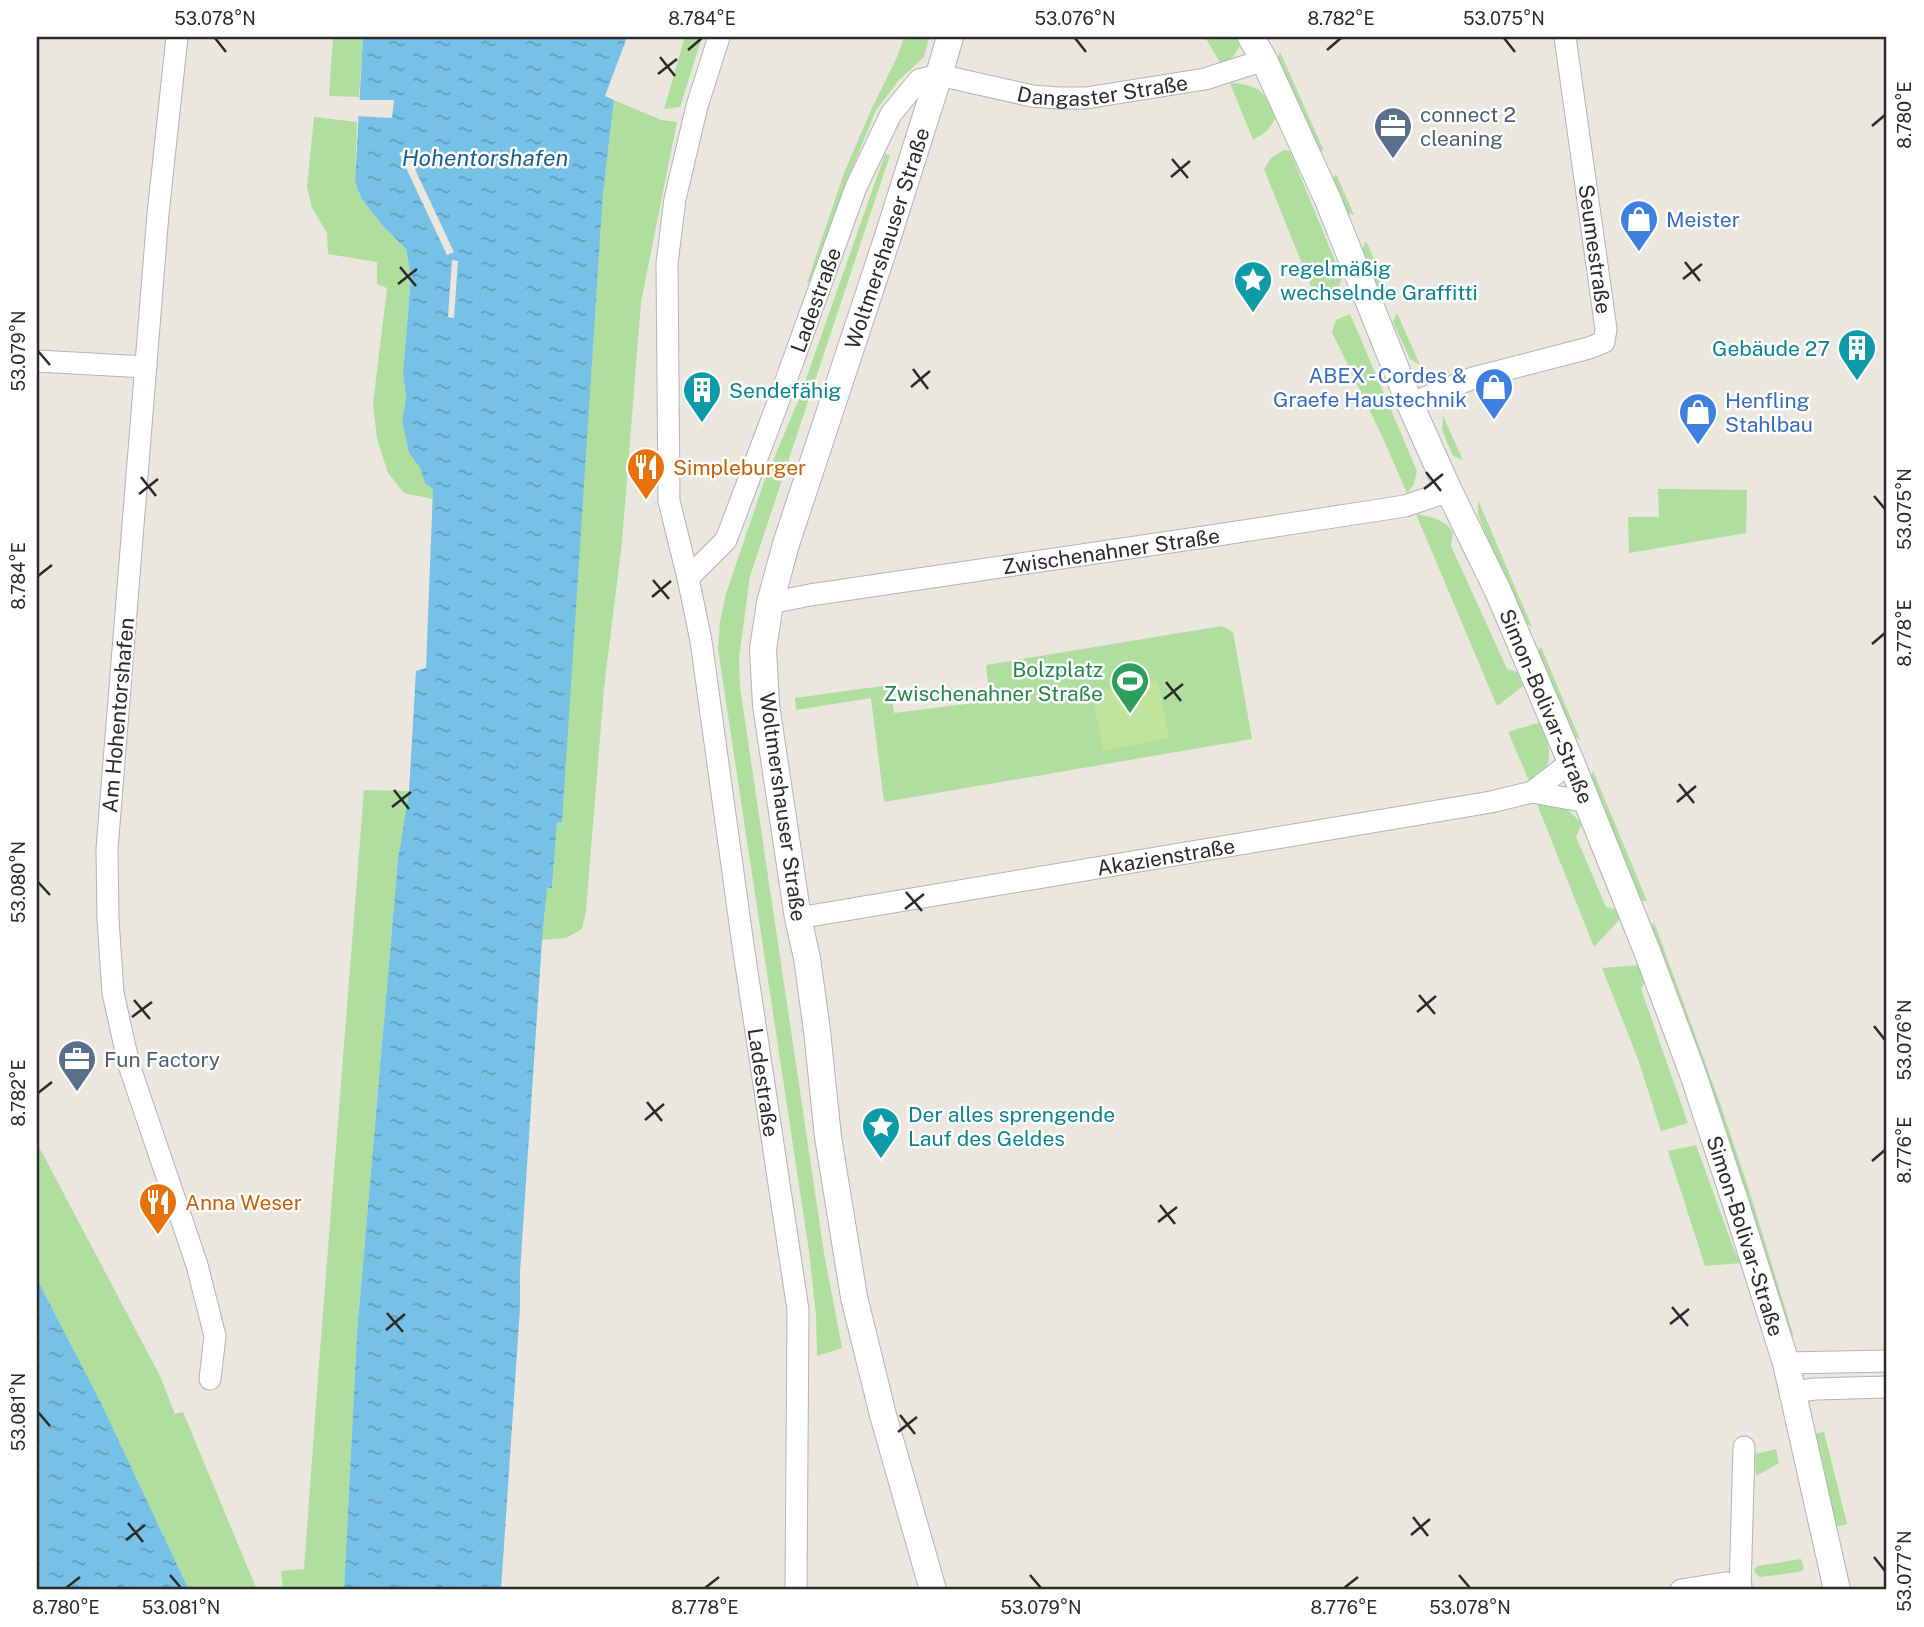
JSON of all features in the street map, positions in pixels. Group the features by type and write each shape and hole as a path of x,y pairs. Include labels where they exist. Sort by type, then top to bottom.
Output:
{"street":[{"name":"Am Hohentorshafen","path":"177,37 158,214 107,849 108,919 113,993 129,1065 197,1265 215,1336 210,1379"},
{"name":"Ladestraße","path":"719,37 697,106 675,199 667,263 669,501 701,640 743,945 798,1310 796,1590"},
{"name":"Woltmershauser Straße","path":"933,1590 883,1415 854,1297 828,1137 807,958 798,918 766,705 763,649 770,603 786,544 888,236 950,37"},
{"name":"Simon-Bolivar-Straße","path":"1251,37 1328,200 1410,404 1497,591 1571,762 1693,1074 1740,1213 1786,1363 1837,1590"},
{"name":"Seumestraße","path":"1410,404 1474,378 1604,342 1606,328 1565,37"},
{"name":"Dangaster Straße","path":"939,75 1032,96 1086,98 1206,79 1264,60"},
{"name":"Ladestraße","path":"688,578 726,540 856,187 891,114 919,80 939,75"},
{"path":"37,361 146,367"},
{"name":"Zwischenahner Straße","path":"770,603 1405,506 1449,491"},
{"name":"Akazienstraße","path":"798,918 1491,802 1532,792 1571,762"},
{"name":"Akazienstraße","path":"1532,792 1587,802"},
{"path":"1786,1363 1887,1361"},
{"path":"1793,1392 1815,1388 1887,1387"},
{"path":"1681,1590 1725,1583 1741,1588 1744,1447"}],"green space":[{"path":"333,37 363,37 359,97 329,96"},
{"path":"685,37 702,37 680,107 664,109"},
{"path":"904,37 929,37 924,57 899,80 876,110 807,283 844,173"},
{"path":"1205,37 1235,37 1240,46 1233,57 1221,64"},
{"path":"1280,52 1324,151 1317,150 1275,61"},
{"path":"1230,83 1255,88 1265,96 1276,118 1267,131 1253,140"},
{"path":"614,100 661,120 677,122 641,302 622,542 604,688 586,911 582,929 566,938 542,940 547,887 552,888 557,822 561,822 603,194"},
{"path":"314,117 357,122 355,181 361,198 382,225 406,249 411,276 403,373 406,397 402,422 409,453 420,468 425,483 433,489 433,499 404,493 388,473 377,439 373,404 387,288 377,284 377,262 328,254 327,233 312,208 307,187"},
{"path":"1284,150 1290,151 1342,278 1334,294 1327,299 1317,301 1264,169 1271,158"},
{"path":"885,154 890,155 750,576 739,658 740,687 824,1253 842,1348 817,1356 816,1315 809,1251 718,649 726,594 764,482 799,399"},
{"path":"1336,174 1354,215 1344,212 1331,181"},
{"path":"1366,241 1391,297 1380,291 1361,251"},
{"path":"1397,313 1420,365 1410,359 1393,322"},
{"path":"1350,314 1417,471 1414,484 1407,493 1332,332 1336,320"},
{"path":"1443,416 1463,460 1453,456 1442,430"},
{"path":"1658,489 1747,490 1746,533 1629,553 1628,517 1659,517"},
{"path":"1478,500 1532,627 1522,620 1478,515"},
{"path":"1416,514 1441,521 1453,532 1451,546 1507,669 1517,672 1523,686 1497,706"},
{"path":"1222,626 1233,632 1252,739 884,802 871,698 796,710 795,698 890,685 894,713 990,701 986,665"},
{"path":"1541,647 1580,740 1569,733 1536,653"},
{"name":"Bolzplatz Zwischenahner Straße","path":"1158,680 1169,738 1103,751 1092,693"},
{"path":"1541,722 1549,748 1548,763 1539,777 1530,783 1508,732"},
{"path":"1593,771 1647,901 1638,901 1589,781"},
{"path":"364,790 409,791 398,859 357,1333 344,1590 283,1590 281,1571 304,1569"},
{"path":"1549,803 1564,807 1582,823 1576,837 1606,907 1618,910 1621,918 1594,947 1537,804"},
{"path":"1654,922 1750,1193 1793,1334 1792,1339 1650,927"},
{"path":"1641,965 1647,978 1641,989 1688,1123 1661,1131 1638,1059 1602,968"},
{"path":"37,1143 160,1376 175,1414 183,1412 257,1590 189,1590 100,1401 37,1279"},
{"path":"1696,1145 1741,1263 1705,1266 1668,1151"},
{"path":"1824,1432 1847,1524 1835,1527 1813,1434"},
{"path":"1776,1449 1779,1463 1756,1476 1755,1454"},
{"path":"1801,1559 1804,1569 1799,1572 1760,1577 1754,1569 1758,1566"}],"water":[{"name":"Hohentorshafen","path":"363,37 627,37 605,96 614,100 603,194 562,822 557,822 552,888 547,888 542,940 501,1590 344,1590 357,1333 398,859 409,791 416,671 426,668 433,489 425,483 420,468 409,453 402,422 406,397 403,373 411,276 406,249 382,225 361,198 355,181"},
{"path":"37,1279 100,1401 189,1590 37,1590"}],"pier":[{"path":"355,100 394,100 392,118 354,116"},
{"path":"406,150 454,252 447,255 399,153"},
{"path":"452,260 458,261 454,318 448,317"}],"place":[{"name":"connect 2 cleaning","path":"1393,160"},
{"name":"Meister","path":"1639,253"},
{"name":"regelmäßig wechselnde Graffitti","path":"1253,314"},
{"name":"Gebäude 27","path":"1857,382"},
{"name":"ABEX - Cordes & Graefe Haustechnik","path":"1494,421"},
{"name":"Sendefähig","path":"702,424"},
{"name":"Henfling Stahlbau","path":"1698,446"},
{"name":"Simpleburger","path":"646,501"},
{"name":"Bolzplatz Zwischenahner Straße","path":"1130,715"},
{"name":"Fun Factory","path":"77,1093"},
{"name":"Der alles sprengende Lauf des Geldes","path":"881,1160"},
{"name":"Anna Weser","path":"158,1236"}]}
